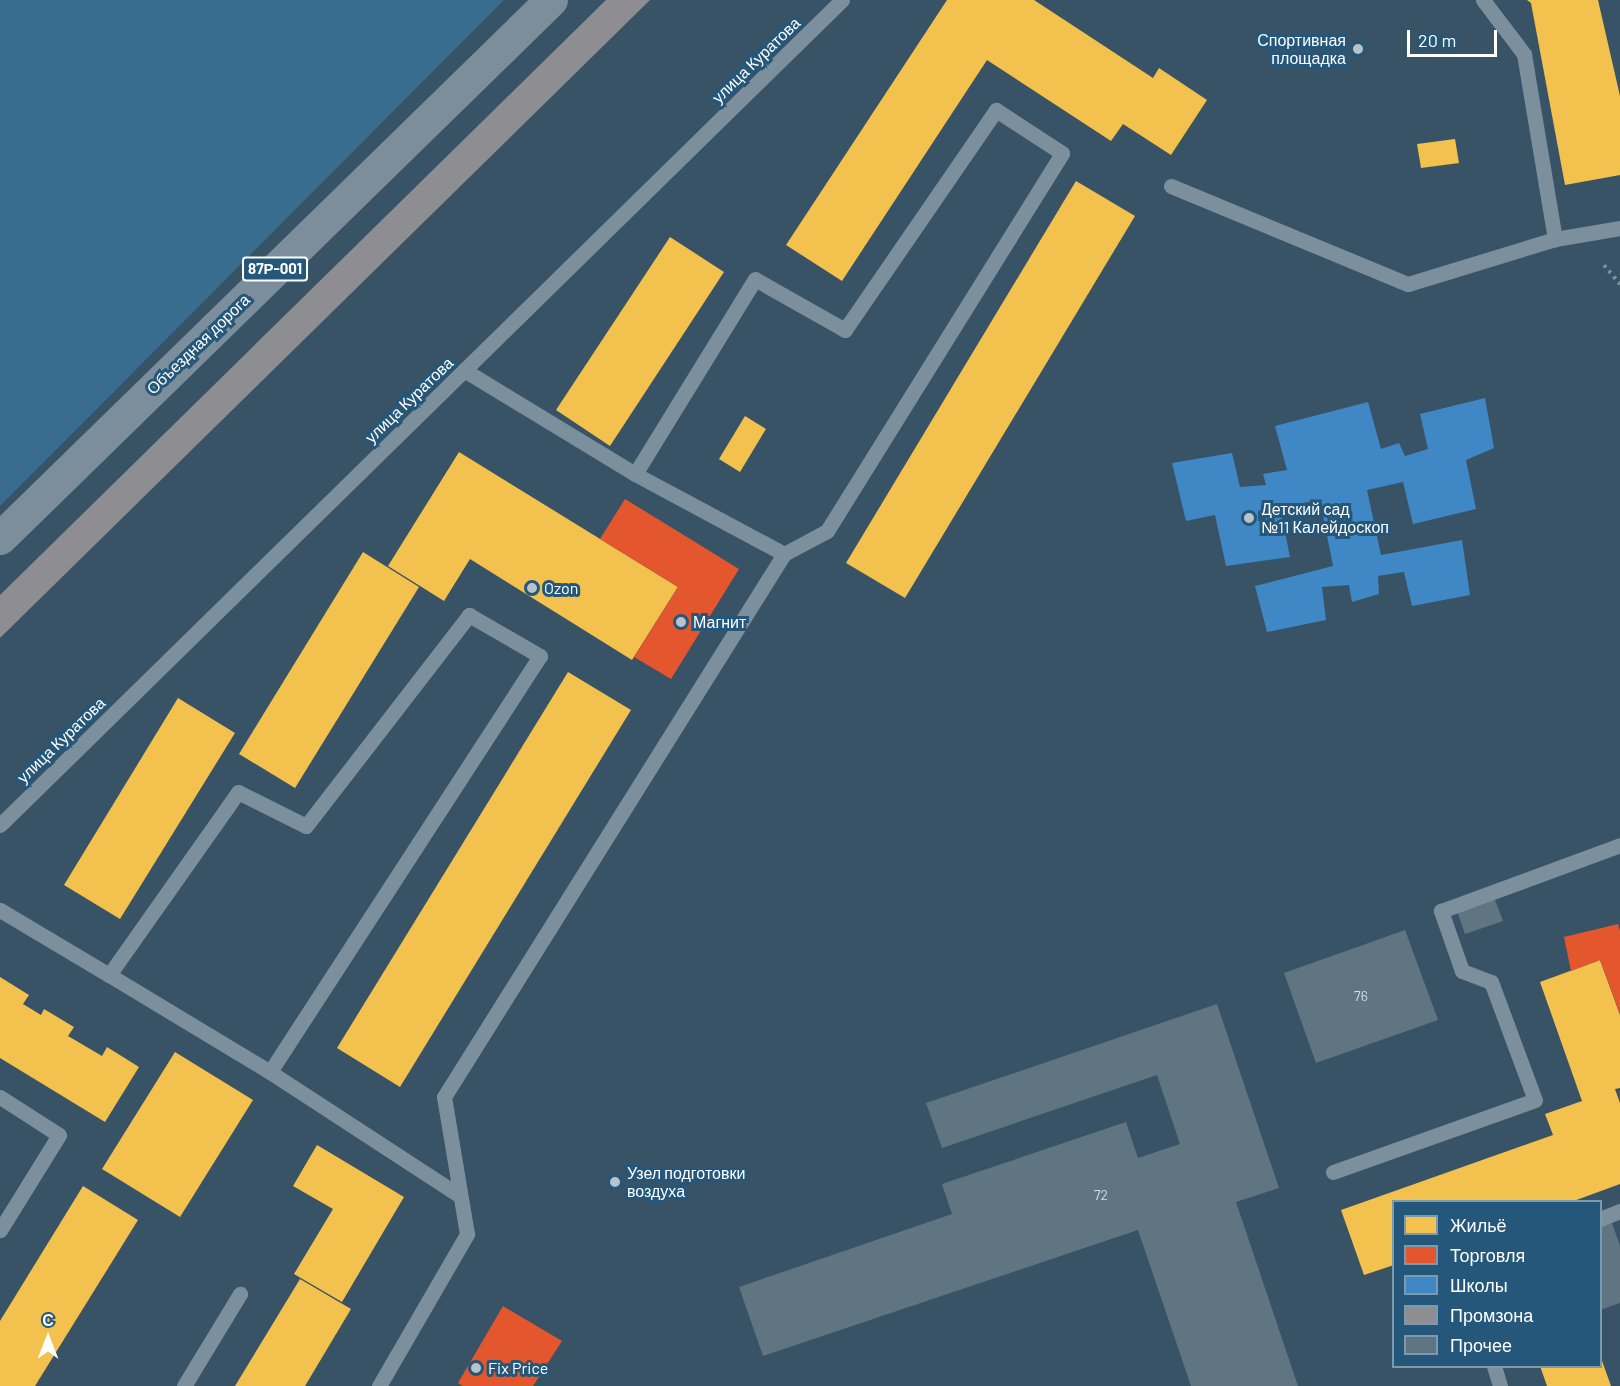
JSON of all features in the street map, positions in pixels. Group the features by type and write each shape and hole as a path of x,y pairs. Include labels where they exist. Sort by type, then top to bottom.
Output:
{"main road":[{"name":"Объездная дорога","path":"0,538 551,0"}],"lane":[{"name":"улица Куратова","path":"0,825 842,0"},
{"path":"1483,0 1524,54 1555,239"},
{"path":"379,1386 466,1234 444,1097 784,554 827,531 1062,153 996,110 845,330 755,279 635,474"},
{"path":"1171,186 1408,284 1555,239 1620,228"},
{"path":"465,370 635,474 784,554"},
{"path":"109,975 238,792 306,826 469,615 540,656 270,1072"},
{"path":"1333,1172 1535,1100 1491,982 1462,971 1441,911 1620,845"},
{"path":"0,910 270,1072 460,1196"},
{"path":"0,1097 59,1135 0,1230"},
{"path":"1602,1218 1620,1211"},
{"path":"184,1386 240,1294"},
{"path":"1495,1368 1500,1386"}],"path":[{"path":"1604,265 1620,284"}],"shaded area":[{"path":"0,0 504,0 0,506"}],"building: Жильё":[{"path":"947,0 1034,0 1153,78 1159,68 1207,100 1171,155 1123,124 1111,141 987,60 842,281 786,245"},
{"path":"1527,0 1598,0 1620,96 1620,175 1565,185 1531,3"},
{"path":"1455,139 1459,163 1421,168 1417,144"},
{"path":"1076,181 1135,216 905,598 846,563"},
{"path":"670,237 724,272 610,446 556,410"},
{"path":"745,416 766,429 740,472 719,459"},
{"path":"459,452 678,587 632,660 470,559 444,601 388,566"},
{"path":"363,552 419,587 295,788 239,754"},
{"path":"568,672 631,710 400,1087 337,1048"},
{"path":"178,698 235,733 120,919 64,885"},
{"path":"1600,960 1620,1015 1620,1088 1615,1089 1620,1103 1620,1184 1576,1200 1392,1200 1392,1266 1364,1275 1341,1210 1553,1135 1545,1114 1582,1101 1540,982"},
{"path":"0,977 29,995 23,1004 41,1015 44,1009 74,1027 68,1036 102,1056 107,1047 139,1067 105,1122 0,1058"},
{"path":"175,1052 253,1100 180,1217 102,1169"},
{"path":"317,1145 404,1197 342,1302 294,1274 333,1209 293,1186"},
{"path":"83,1186 138,1220 35,1386 0,1386 0,1321"},
{"path":"300,1279 351,1309 305,1386 235,1386"},
{"path":"1602,1361 1611,1386 1547,1386 1541,1368 1602,1368"}],"building: Торговля":[{"name":"Магнит","path":"625,499 739,569 671,679 634,657 678,587 600,539"},
{"path":"1618,924 1620,931 1620,1014 1600,960 1571,971 1564,937"},
{"path":"503,1306 562,1341 533,1386 463,1386 458,1383"}],"building: Школы":[{"name":"Детский сад №11 Калейдоскоп","path":"1485,398 1494,448 1466,460 1476,509 1413,524 1403,482 1367,490 1381,555 1462,540 1470,595 1412,606 1404,572 1378,576 1379,594 1352,602 1349,585 1322,587 1326,620 1267,632 1255,586 1333,566 1320,500 1280,507 1290,557 1226,566 1215,515 1186,521 1172,463 1232,453 1240,487 1266,485 1263,474 1287,470 1275,426 1368,402 1381,449 1399,443 1405,456 1428,449 1420,414"}],"building: Промзона":[{"path":"606,0 650,0 0,638 0,595"}],"building: Прочее":[{"path":"1493,895 1503,921 1465,934 1456,908"},
{"path":"1405,930 1438,1020 1316,1063 1284,973"},
{"path":"1217,1004 1279,1188 1236,1202 1298,1386 1191,1386 1138,1230 763,1356 739,1287 952,1214 942,1184 1126,1122 1138,1158 1180,1144 1157,1075 942,1148 926,1103"},
{"path":"1612,1223 1620,1246 1620,1303 1602,1309 1602,1226"}],"place":[{"name":"Спортивная площадка","path":"1358,49"},
{"name":"Детский сад №11 Калейдоскоп","path":"1249,518"},
{"name":"Ozon","path":"532,588"},
{"name":"Магнит","path":"681,622"},
{"name":"Узел подготовки воздуха","path":"615,1182"},
{"name":"Fix Price","path":"476,1368"}]}
